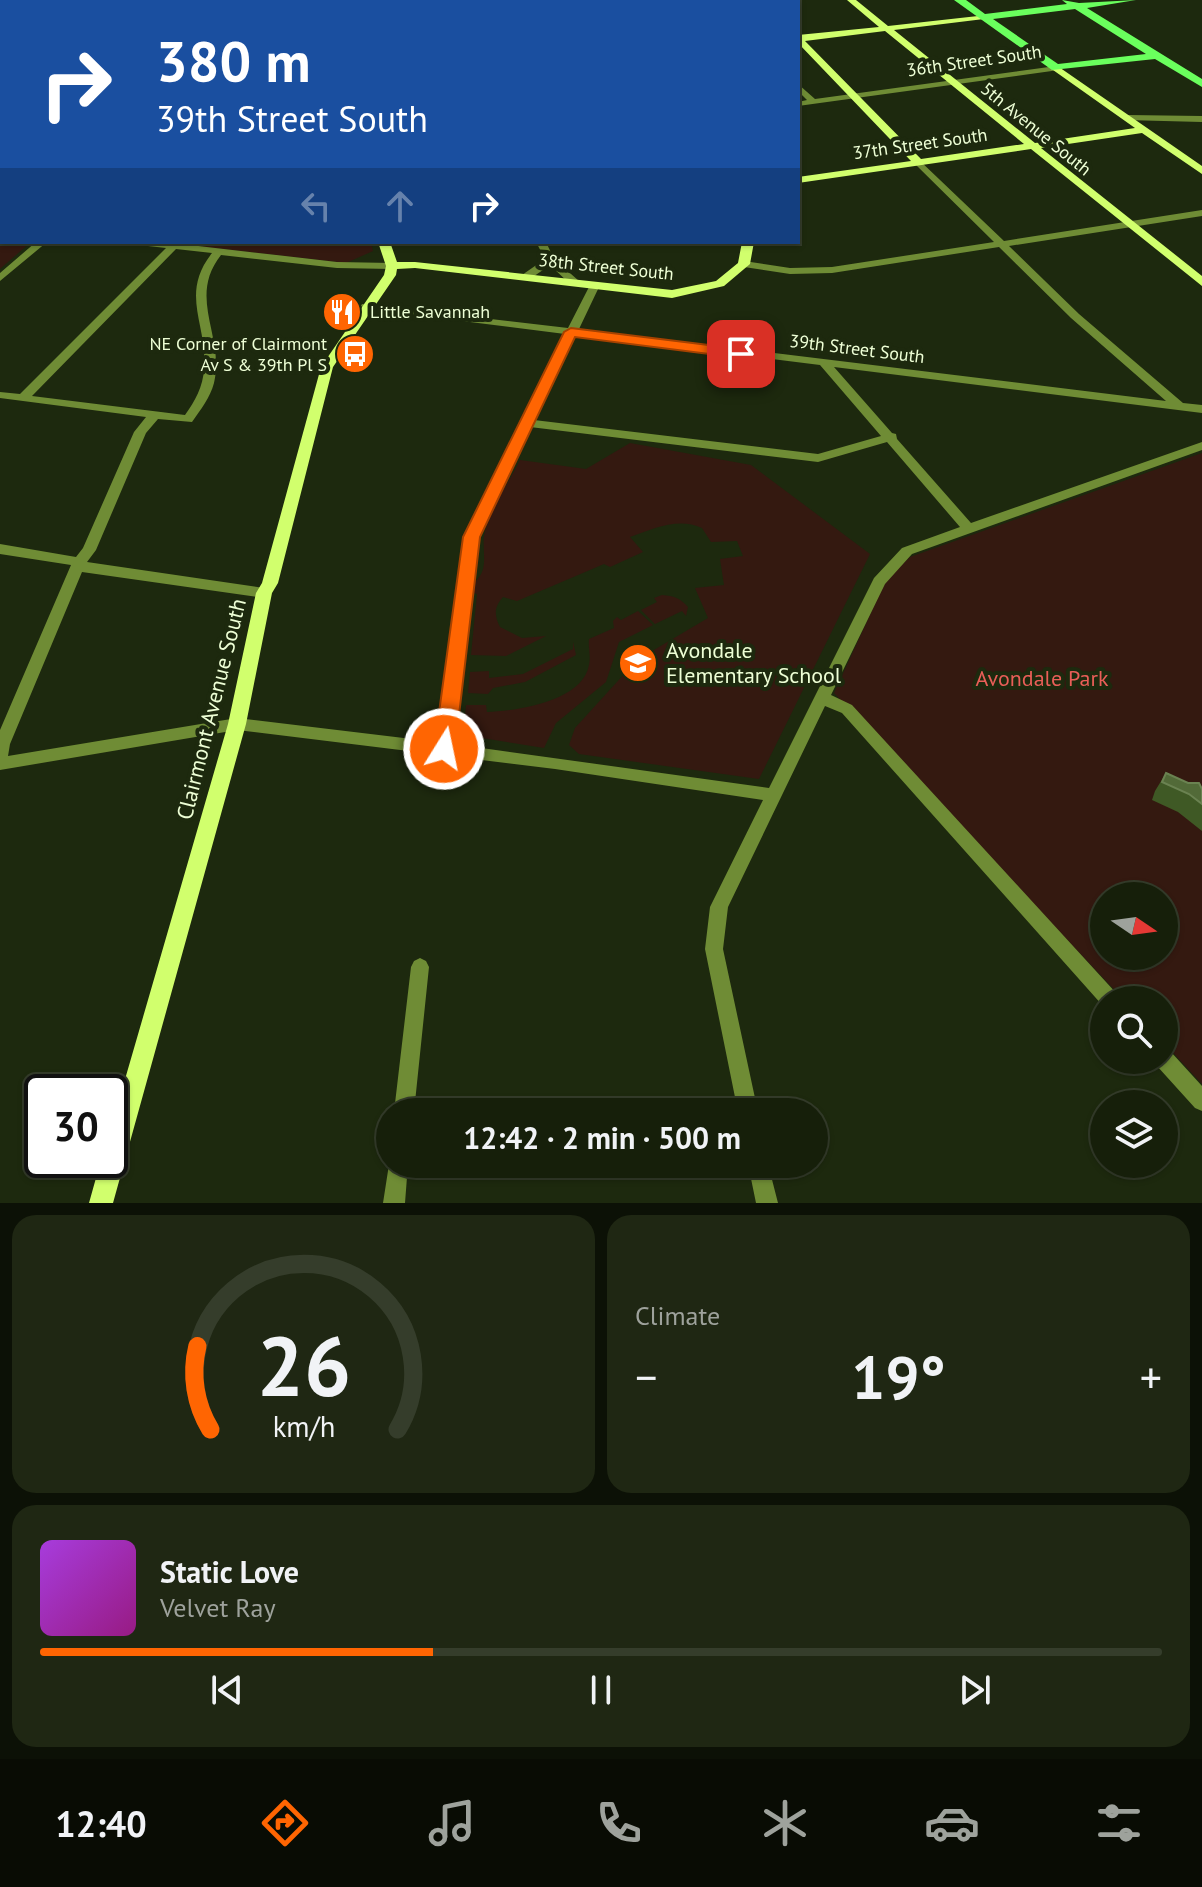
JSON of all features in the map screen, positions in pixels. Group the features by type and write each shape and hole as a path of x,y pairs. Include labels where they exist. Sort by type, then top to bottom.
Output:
{"main road":[{"path":"959,0 1056,68"},
{"path":"984,17 1072,3 1131,0"},
{"path":"1072,3 1202,84"},
{"name":"36th Street South","path":"1056,68 1155,56"}],"street":[{"name":"5th Avenue South","path":"851,0 1202,282"},
{"path":"800,39 984,17"},
{"path":"800,41 1075,316 1179,406"},
{"path":"1056,68 1202,171"},
{"name":"36th Street South","path":"800,104 1056,68"},
{"path":"800,88 813,102"},
{"path":"1128,118 1202,119"},
{"name":"37th Street South","path":"800,180 1142,130"},
{"path":"748,244 744,264 790,271 832,270 1202,213"},
{"path":"0,278 40,244"},
{"name":"38th Street South","path":"156,244 337,265 415,265 660,293 696,291 720,284 744,264"},
{"path":"385,244 392,266"},
{"path":"542,244 550,260 575,283"},
{"path":"24,397 174,246"},
{"path":"0,395 153,417 188,419 199,406 207,384 212,353 201,285 205,269 219,251"},
{"path":"526,277 550,260"},
{"name":"Clairmont Avenue South","path":"101,1203 237,724 264,593 270,583 312,434 327,367 392,266"},
{"path":"444,749 471,537 594,287"},
{"name":"39th Street South","path":"366,306 1202,409"},
{"path":"824,363 892,437 969,529"},
{"path":"0,756 2,744 79,562 89,550 140,432 153,417"},
{"path":"525,423 818,458 892,437"},
{"path":"745,1098 714,949 719,907 879,581 907,551 1202,446"},
{"path":"0,549 79,562 84,568 264,593"},
{"path":"822,698 847,709 1097,986"},
{"path":"0,764 237,724 773,795"},
{"path":"406,1098 420,967"},
{"path":"1178,1074 1202,1101"},
{"path":"394,1203 397,1178"},
{"path":"761,1178 767,1203"}],"green space":[{"path":"0,244 29,244 0,269"},
{"path":"180,244 371,244 373,251 346,263"},
{"name":"Avondale Elementary School","path":"630,443 751,465 870,554 759,779 579,754 569,745 575,728 637,660 708,618 695,588 724,585 720,559 743,556 737,541 711,542 702,528 684,524 666,525 630,537 643,552 610,567 604,564 517,601 503,597 496,611 500,627 522,638 546,636 506,656 471,655 477,594 470,592 484,566 485,531 520,460 586,469"},
{"name":"Avondale Park","path":"1202,453 1202,1084 1178,1058 1178,986 1111,986 1096,970 1178,970 1178,882 1090,882 1090,964 834,693 886,580 910,557"},
{"path":"662,595 685,604 688,607 686,616 682,611 655,624 641,610 657,602 654,598"},
{"path":"638,611 653,625 619,642 606,682 556,723 544,748 463,735 466,705 486,705 487,712 515,709 547,702 575,687 589,665 589,639 614,628 613,621 617,617 621,620"},
{"path":"573,642 576,655 525,682 493,688 488,694 468,693 470,672 489,671 489,678 523,674 573,649"}],"building":[{"path":"1166,773 1188,783 1199,783 1202,804 1189,794 1162,782"}],"place":[{"name":"Little Savannah","path":"342,312"},
{"name":"NE Corner of Clairmont Av S & 39th Pl S","path":"355,354"},
{"name":"Avondale Elementary School","path":"638,663"}],"route":[{"path":"444,749 471,537 571,332 741,354"}]}
